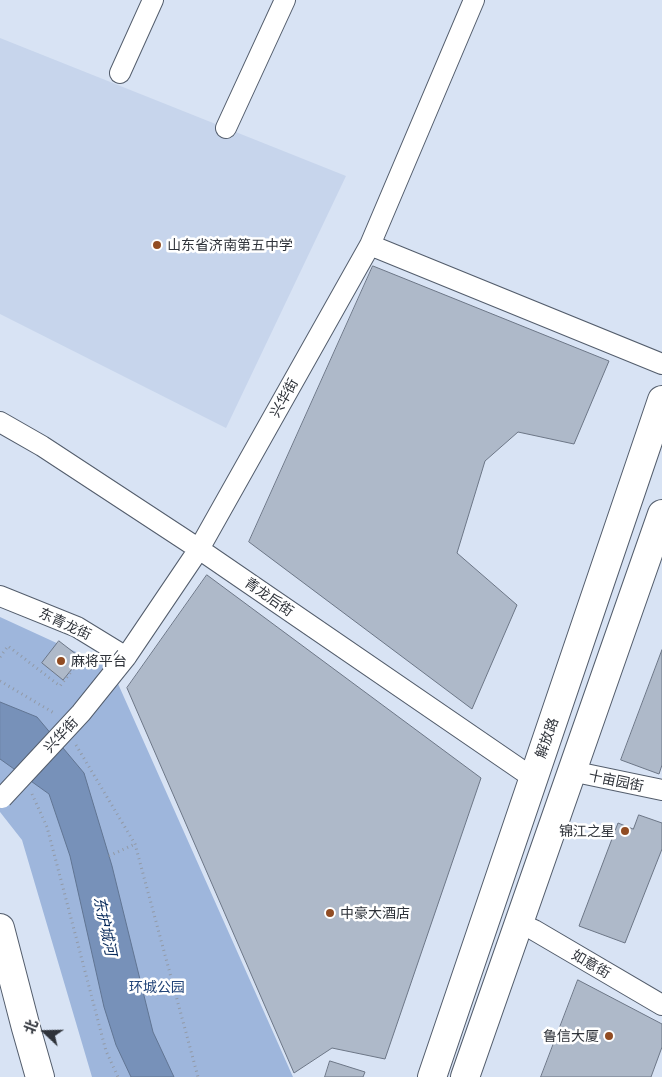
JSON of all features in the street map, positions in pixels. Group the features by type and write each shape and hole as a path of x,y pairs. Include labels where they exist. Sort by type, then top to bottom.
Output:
{"main road":[{"name":"解放路","path":"432,1077 662,400"},
{"path":"465,1077 662,514"},
{"path":"0,928 40,1077"}],"street":[{"path":"120,72 153,0"},
{"name":"兴华街","path":"1,799 81,713 126,656 199,549 370,245 474,0"},
{"path":"226,128 280,2"},
{"path":"370,245 662,364"},
{"name":"青龙后街","path":"0,422 42,446 199,549 533,778"},
{"name":"东青龙街","path":"0,596 77,627 126,656"},
{"name":"十亩园街","path":"571,771 662,790"},
{"name":"如意街","path":"519,923 662,1005"}],"path":[{"path":"0,657 8,646 60,686 97,638"},
{"path":"0,681 58,715"},
{"path":"73,741 135,844 198,1077"},
{"path":"30,789 48,827 106,1051 118,1077"},
{"path":"109,856 135,844"}],"shaded area":[{"name":"山东省济南第五中学","path":"0,38 346,176 226,428 0,314"}],"green space":[{"name":"环城公园","path":"0,617 111,668 293,1077 92,1077 22,840 0,812"}],"water":[{"name":"东护城河","path":"0,702 37,717 84,773 112,866 153,1032 174,1077 131,1077 116,1045 104,1007 70,856 49,794 0,759"}],"building":[{"path":"373,266 609,361 574,444 518,432 485,461 457,553 517,605 472,709 249,542"},
{"name":"中豪大酒店","path":"207,575 481,778 385,1059 332,1048 294,1073 127,688"},
{"name":"麻将平台","path":"59,641 81,658 63,680 42,663"},
{"path":"662,650 662,765 659,774 621,760"},
{"path":"639,815 662,823 662,849 625,943 579,926 618,823 633,829"},
{"name":"鲁信大厦","path":"578,980 662,1024 662,1047 651,1077 541,1077"},
{"path":"330,1061 365,1072 363,1077 325,1077"}],"place":[{"name":"山东省济南第五中学","path":"157,245"},
{"name":"麻将平台","path":"61,661"},
{"name":"锦江之星","path":"625,831"},
{"name":"中豪大酒店","path":"330,913"},
{"name":"鲁信大厦","path":"609,1036"}]}
